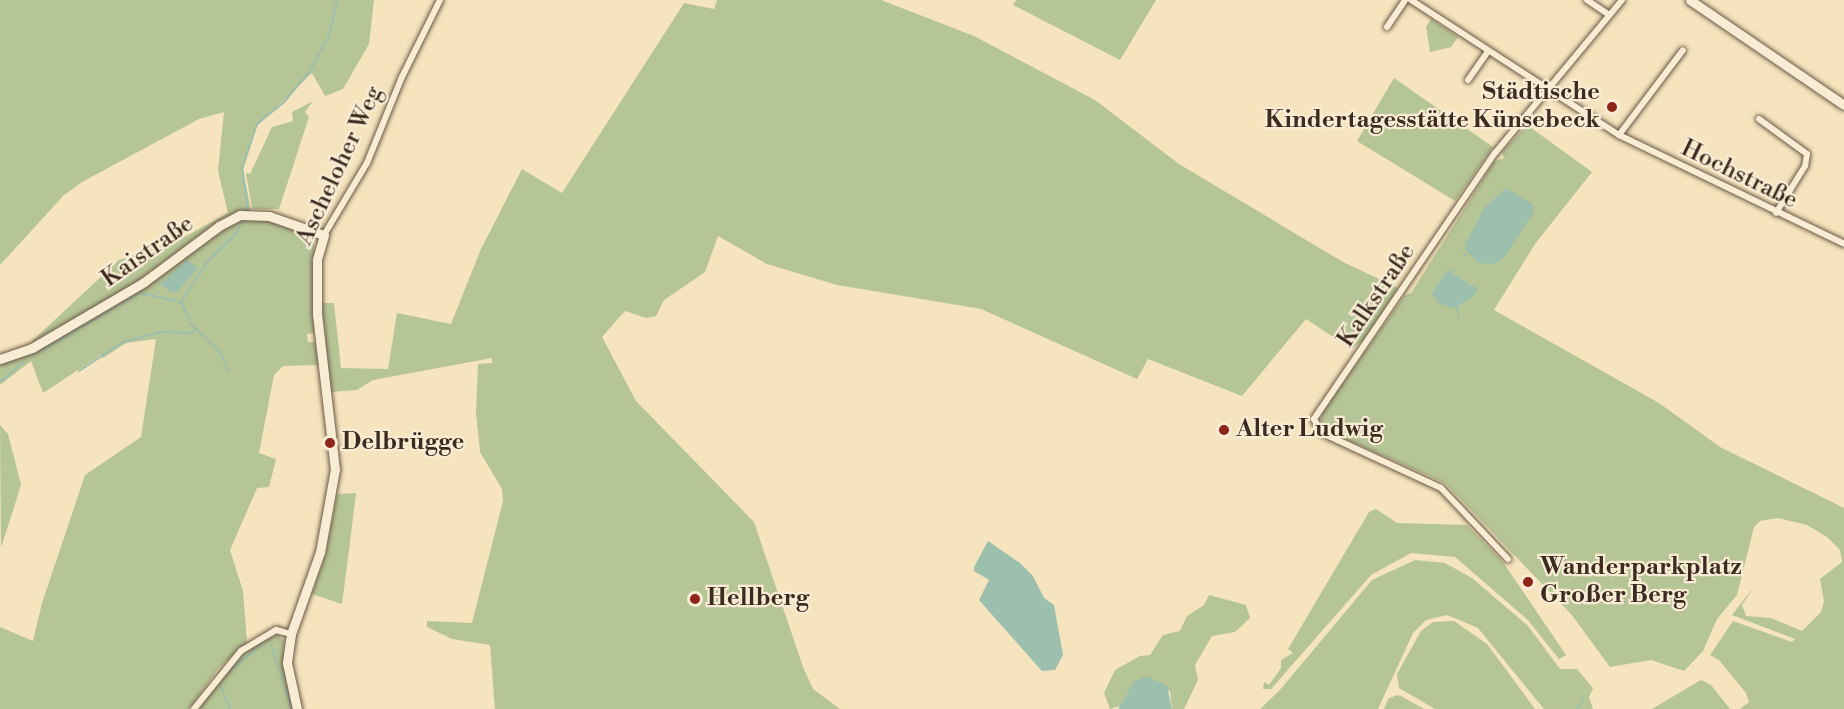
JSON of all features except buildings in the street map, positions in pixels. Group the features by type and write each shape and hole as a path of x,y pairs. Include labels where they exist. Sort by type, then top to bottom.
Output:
{"street":[{"name":"Ascheloher Weg","path":"297,709 287,663 291,633 320,552 335,469 317,314 317,260 324,235 367,164 402,77 440,0"},
{"path":"1388,27 1405,0"},
{"name":"Hochstraße","path":"1411,0 1547,91 1619,135 1844,244"},
{"path":"1587,0 1609,15"},
{"name":"Kalkstraße","path":"1508,559 1441,488 1322,434 1314,419 1495,153 1622,0"},
{"path":"1690,0 1844,105"},
{"path":"1619,135 1683,50"},
{"path":"1468,80 1488,51"},
{"path":"1759,119 1807,154 1805,166 1776,213"},
{"name":"Kaistraße","path":"0,359 32,348 144,282 219,225 240,215 269,216 324,235"},
{"path":"194,709 241,651 276,630 291,633"}],"shaded area":[{"path":"0,0 374,0 369,44 343,89 325,96 312,73 257,126 243,170 251,210 217,222 128,288 29,344 119,260 179,240 228,213 218,171 224,112 199,119 82,182 64,195 0,265"},
{"path":"717,0 881,0 974,36 1095,100 1179,164 1343,262 1398,288 1364,340 1351,349 1306,319 1242,396 1148,359 1137,379 981,309 837,285 767,264 718,236 705,272 664,300 656,316 646,318 625,311 602,337 636,401 754,522 803,667 813,689 840,709 495,709 490,645 452,639 427,627 427,621 472,623 503,501 502,489 480,452 476,413 478,364 492,363 492,358 373,380 357,390 331,392 322,303 334,303 341,368 388,369 397,313 451,324 481,249 522,169 562,193 684,3 714,9"},
{"path":"1016,0 1156,0 1120,60 1013,5"},
{"path":"1431,19 1458,37 1451,47 1430,52 1426,27"},
{"path":"1394,78 1493,147 1455,201 1357,141"},
{"path":"313,101 305,112 309,117 279,209 252,209 246,173 250,174 272,127 293,121 292,112"},
{"path":"1527,125 1592,172 1535,244 1494,310 1659,403 1720,447 1844,508 1844,709 1740,709 1749,702 1746,693 1719,660 1710,655 1733,621 1792,642 1795,639 1732,615 1754,587 1742,605 1746,616 1771,618 1802,631 1821,612 1824,601 1820,579 1842,562 1840,550 1827,537 1807,525 1778,518 1760,521 1754,527 1737,595 1717,619 1703,651 1684,671 1651,660 1610,667 1571,614 1445,483 1327,431 1321,421 1322,413 1405,295 1411,293 1494,162 1504,158 1502,152"},
{"path":"1506,188 1533,204 1534,212 1504,258 1494,264 1478,263 1465,249 1467,241 1484,208"},
{"path":"245,219 272,221 314,239 314,333 307,334 308,342 315,342 318,365 283,366 274,375 259,453 276,459 269,487 257,488 230,550 243,591 247,642 218,669 189,709 0,709 0,627 33,641 42,603 85,475 141,437 156,339 126,343 103,358 101,355 43,393 31,361 0,385 0,363 21,357 140,290 221,229"},
{"path":"187,260 198,268 178,291 172,292 160,284"},
{"path":"1447,270 1478,289 1473,297 1454,308 1440,304 1432,294"},
{"path":"0,425 8,434 21,485 1,548"},
{"path":"356,493 342,604 312,594 326,553 337,494"},
{"path":"1376,509 1397,523 1467,525 1503,562 1566,655 1559,659 1527,619 1455,557 1411,553 1371,575 1271,689 1263,689 1264,682 1269,685 1281,668 1281,660 1293,653 1288,649 1369,512"},
{"path":"988,541 1020,563 1033,576 1044,598 1054,605 1063,655 1055,670 1042,671 979,600 989,580 974,571 974,567"},
{"path":"1415,560 1445,563 1472,578 1528,626 1560,669 1577,669 1593,688 1589,697 1593,709 1544,709 1478,628 1447,615 1426,620 1413,633 1378,709 1260,709 1279,691 1372,580"},
{"path":"1209,595 1246,605 1250,618 1235,632 1212,636 1195,665 1198,680 1184,709 1172,709 1170,691 1129,692 1123,705 1110,709 1104,693 1115,670 1140,656 1150,655 1163,635 1180,631 1187,616 1204,605"},
{"path":"1454,621 1487,644 1535,709 1435,709 1399,688 1397,674 1421,631 1433,622"},
{"path":"278,635 284,641 283,662 293,709 199,709 223,674 245,653 267,637"},
{"path":"1146,676 1167,686 1172,709 1118,709 1134,682"},
{"path":"1701,680 1711,685 1730,709 1652,709"},
{"path":"1397,695 1424,709 1384,709 1388,699"}],"waterway":[{"path":"248,211 242,168 257,124 284,102 309,72 329,36 337,0"},
{"path":"82,327 140,293 181,302 207,262 237,233 241,223 248,220"},
{"path":"1463,256 1467,253"},
{"path":"181,302 191,324 220,352 228,370"},
{"path":"1457,307 1459,317"},
{"path":"32,356 79,329"},
{"path":"79,371 123,342 160,332 191,333 198,329"},
{"path":"0,382 24,362"},
{"path":"228,673 262,644"},
{"path":"271,645 292,709"},
{"path":"220,684 230,709"},
{"path":"1577,709 1584,698"}],"place":[{"name":"Städtische Kindertagesstätte Künsebeck","path":"1612,107"},
{"name":"Alter Ludwig","path":"1224,430"},
{"name":"Delbrügge","path":"330,443"},
{"name":"Wanderparkplatz Großer Berg","path":"1528,582"},
{"name":"Hellberg","path":"695,599"}]}
